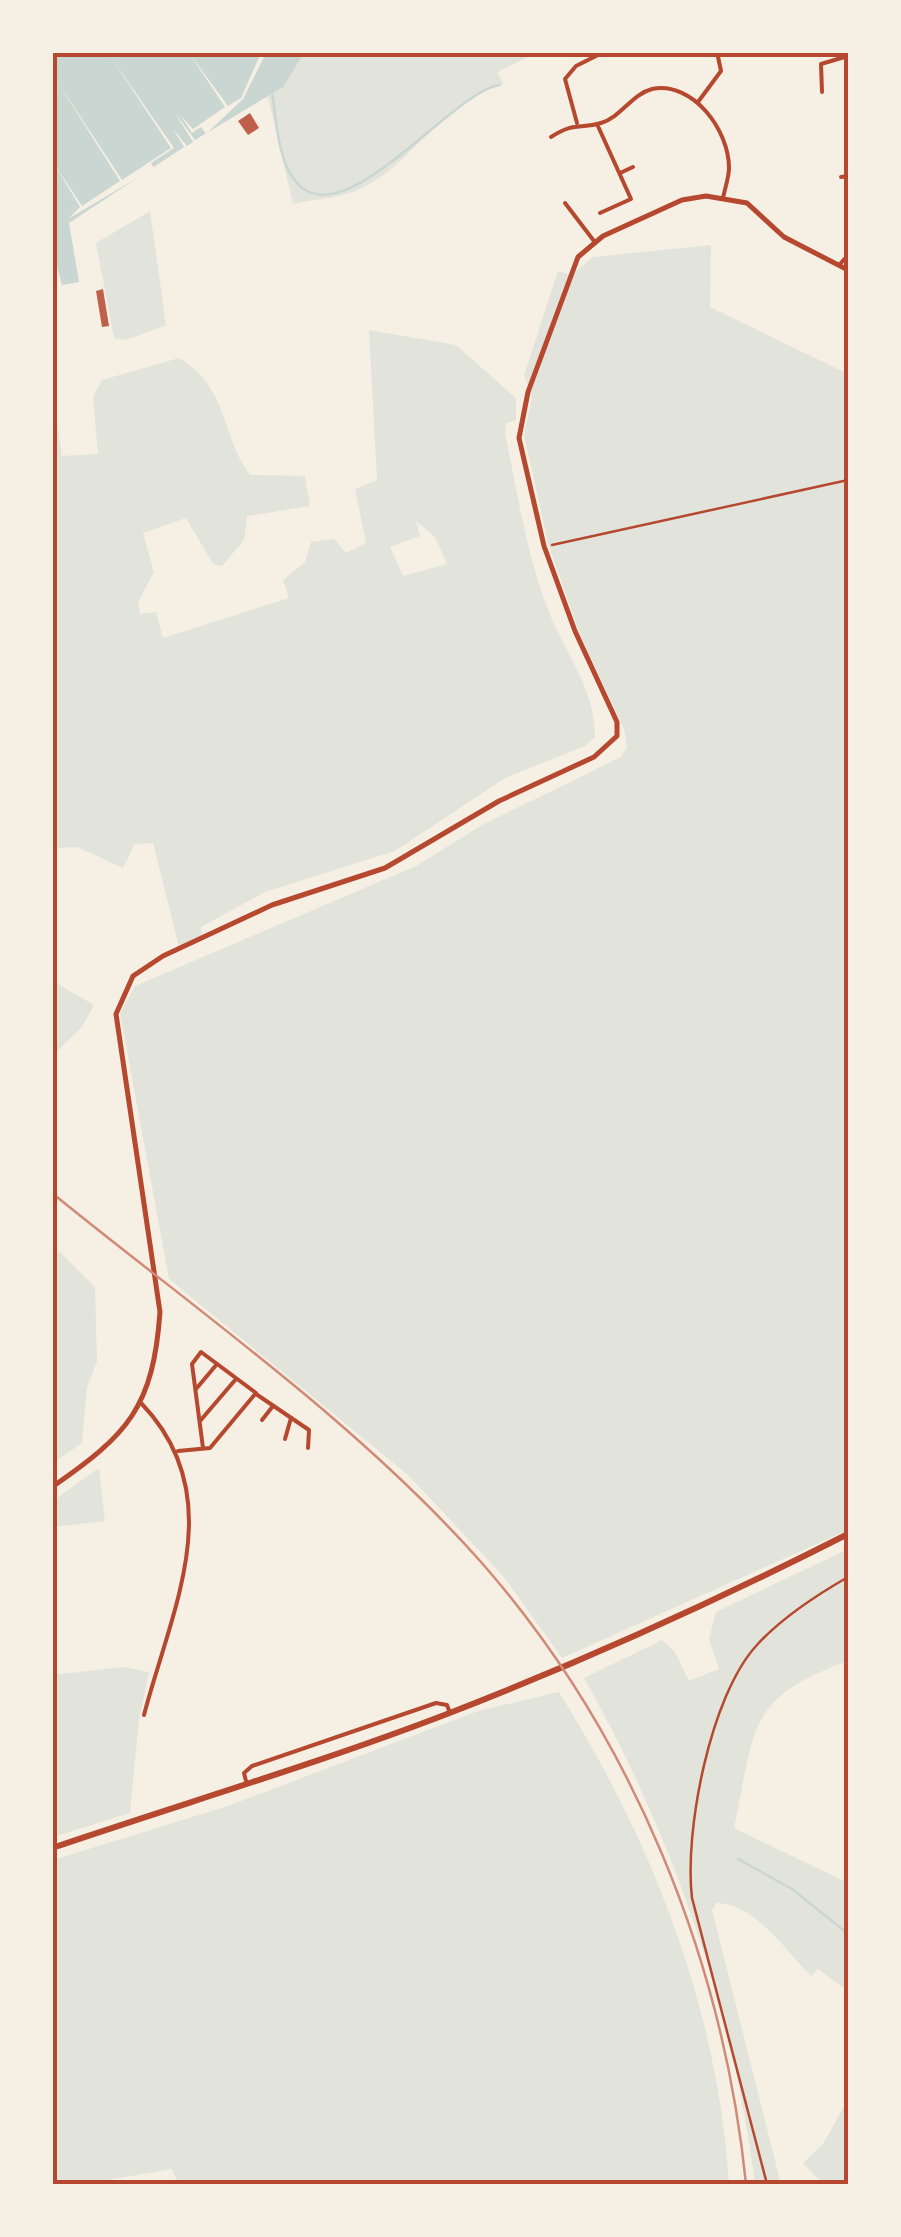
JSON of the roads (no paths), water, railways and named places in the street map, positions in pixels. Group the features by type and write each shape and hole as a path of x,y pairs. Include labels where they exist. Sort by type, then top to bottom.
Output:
{"main road":[{"path":"52,1848 247,1786 450,1713 568,1664 848,1534"}],"street":[{"path":"576,123 566,76 604,52"},
{"path":"698,102 721,71 717,52"},
{"path":"822,92 825,84 819,72 824,62 848,56"},
{"path":"825,84 834,82"},
{"path":"551,137 576,123 598,124 648,90 686,92 698,102 724,143 729,168 722,198"},
{"path":"598,124 631,200 600,213"},
{"path":"620,173 633,167"},
{"path":"841,177 848,176"},
{"path":"52,1487 104,1451 141,1402 157,1355 160,1312 154,1256 116,1014 134,976 162,956 272,905 385,868 499,802 594,757 617,736 617,722 575,631 544,546 520,427 575,264 594,241 682,200 722,198 746,204 784,237 848,270"},
{"path":"566,204 594,241"},
{"path":"840,264 848,256"},
{"path":"204,1448 192,1364 200,1352 308,1430 308,1448"},
{"path":"196,1389 217,1364"},
{"path":"200,1421 236,1379"},
{"path":"178,1451 210,1448 256,1394"},
{"path":"141,1402 178,1451 190,1546 144,1715"},
{"path":"262,1420 272,1406"},
{"path":"285,1438 291,1418"},
{"path":"247,1786 244,1774 252,1766 436,1702 447,1705 450,1713"}],"waterway":[{"path":"272,92 287,167 306,190 330,194 359,184 478,94 500,85"},
{"path":"738,1859 792,1889 848,1934"}],"railway":[{"path":"52,1193 274,1369 382,1462 481,1562 535,1629 583,1700 662,1853 692,1933 716,2016 734,2099 746,2184"}]}
